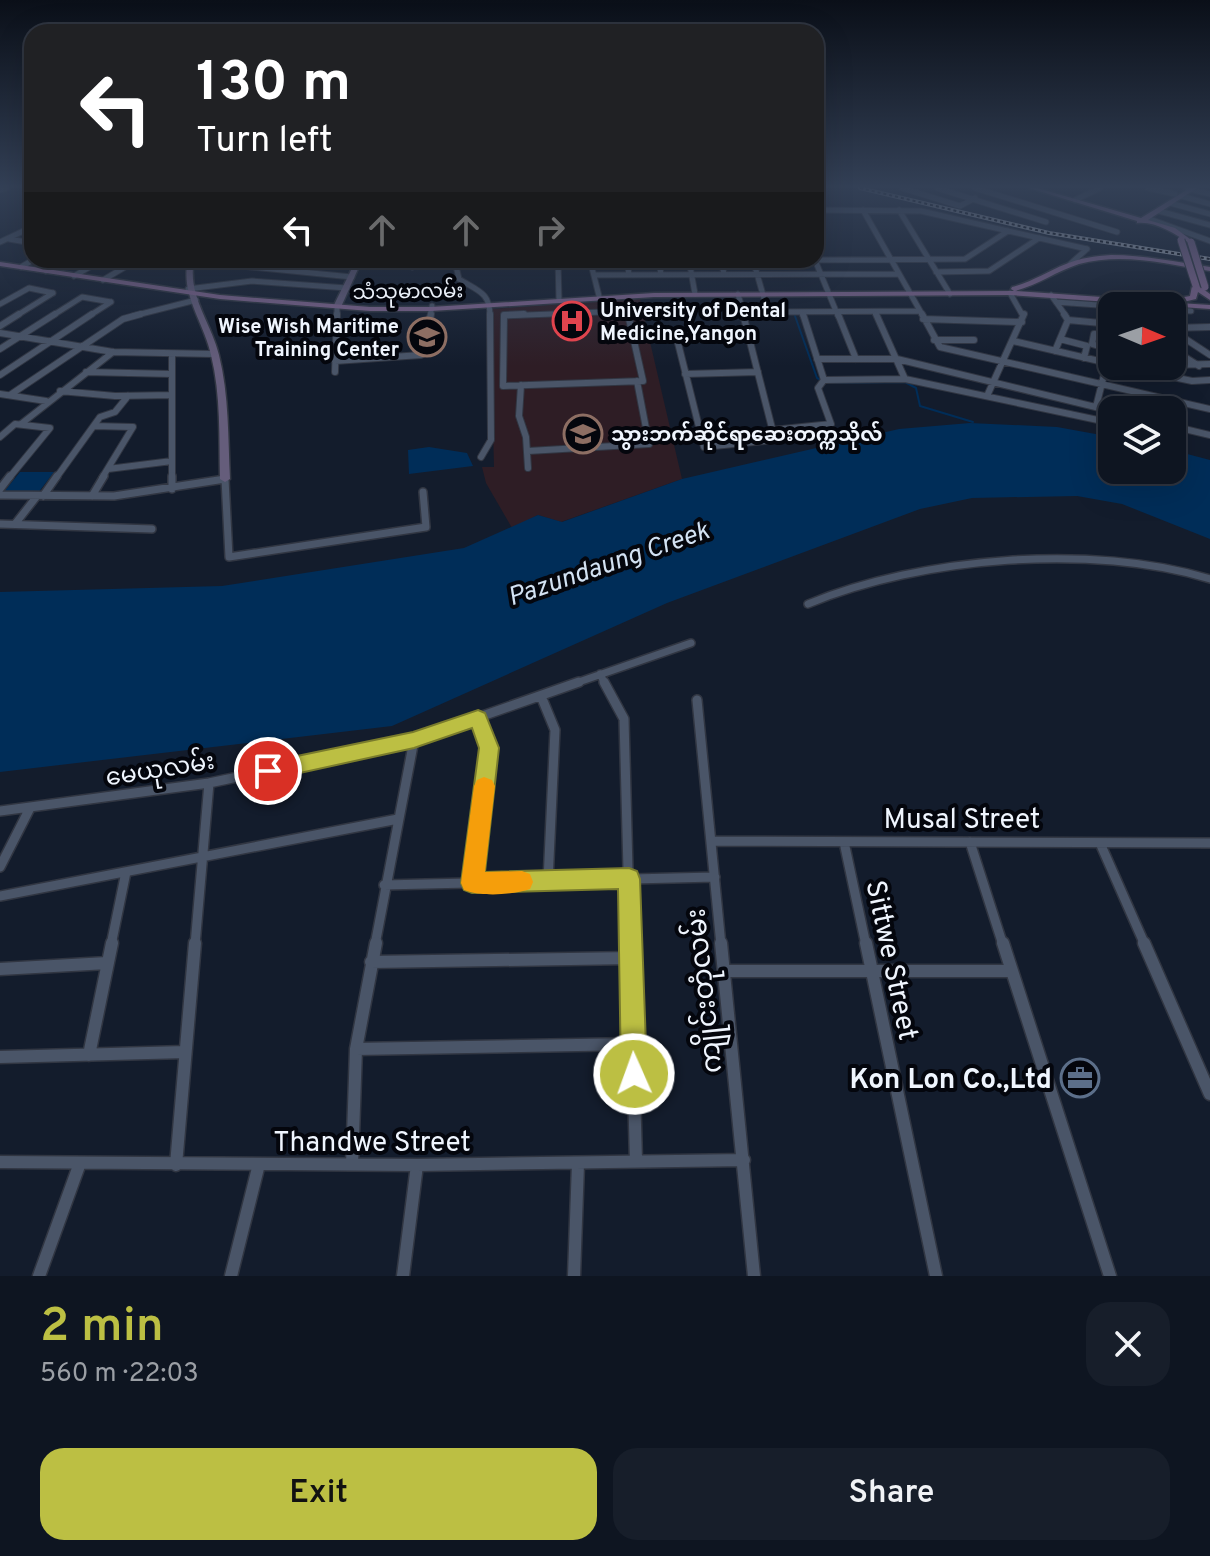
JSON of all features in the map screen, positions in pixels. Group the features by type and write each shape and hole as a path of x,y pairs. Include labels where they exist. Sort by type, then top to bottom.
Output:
{"main road":[{"path":"1185,248 1205,290"},
{"path":"1193,248 1205,290"},
{"name":"သံသုမာလမ်း","path":"1009,292 1036,283 1070,264 1113,258 1210,269"},
{"name":"သံသုမာလမ်း","path":"0,262 24,264"},
{"name":"သံသုမာလမ်း","path":"41,268 192,294 338,306 432,307 558,298"},
{"path":"1186,299 1205,290"},
{"name":"သံသုမာလမ်း","path":"489,304 695,293 909,292 1009,292 1098,302"},
{"name":"သံသုမာလမ်း","path":"695,293 765,293"},
{"path":"1186,308 1210,307"}],"street":[{"path":"884,248 934,340 942,348 1210,409"},
{"path":"922,248 949,292"},
{"path":"824,260 965,259 983,248"},
{"path":"936,272 989,271 1025,248"},
{"path":"1070,264 1087,249 1081,248"},
{"path":"48,270 52,268"},
{"path":"77,274 88,268"},
{"path":"106,279 124,268"},
{"path":"188,268 192,294 214,354 229,557 426,527 423,492"},
{"path":"264,268 352,277"},
{"path":"335,372 338,306 356,268"},
{"path":"456,268 459,279 486,296 489,304 491,440 481,457"},
{"path":"558,268 558,298"},
{"path":"592,268 596,296 593,312"},
{"path":"628,268 629,275"},
{"path":"660,268 661,275"},
{"path":"691,268 695,293"},
{"path":"723,268 724,274"},
{"path":"756,268 768,312"},
{"path":"818,268 856,359"},
{"path":"594,275 899,274"},
{"path":"10,395 123,319 159,310 192,294 252,281 347,288"},
{"path":"0,304 29,288 53,293 0,326"},
{"path":"987,396 1024,315 1009,292"},
{"path":"738,294 775,440 704,447 677,339 749,339"},
{"path":"0,349 83,297 111,302 0,375"},
{"path":"1054,298 1068,320"},
{"path":"539,301 544,314"},
{"path":"335,361 421,355 432,307"},
{"path":"627,311 643,381 503,386 504,315 593,312 627,311"},
{"path":"743,312 919,311"},
{"path":"802,312 824,380"},
{"path":"875,312 905,379"},
{"path":"923,319 1022,322"},
{"path":"1068,320 1098,323"},
{"path":"1055,351 1068,320"},
{"path":"1186,328 1210,327"},
{"path":"0,333 113,352 214,354"},
{"path":"1098,334 1094,334 1092,344 1098,346"},
{"path":"1060,339 1087,346 1084,358"},
{"path":"1186,339 1210,355"},
{"path":"934,340 974,340"},
{"path":"1013,341 1098,361"},
{"path":"1186,349 1198,347"},
{"path":"21,424 46,401 113,352"},
{"path":"172,355 172,489"},
{"path":"1186,358 1200,366"},
{"path":"817,359 897,359 1096,407 1104,380"},
{"path":"1186,366 1210,364"},
{"path":"86,372 172,374"},
{"path":"685,374 758,372"},
{"path":"824,380 905,379 1098,420"},
{"path":"1186,379 1210,380"},
{"path":"773,430 831,424 818,388 824,380"},
{"path":"528,451 649,444 637,381"},
{"path":"521,385 519,416 528,451 528,468"},
{"path":"60,391 128,396 172,395"},
{"path":"0,394 46,401"},
{"path":"15,524 100,417 115,412 128,396"},
{"path":"0,437 12,425 49,426 0,489"},
{"path":"92,496 133,427 94,426"},
{"path":"1186,429 1210,435"},
{"path":"108,469 172,461"},
{"path":"0,495 92,496 172,489 225,479"},
{"path":"0,524 152,529"},
{"path":"808,604 852,587 978,565 1138,561 1189,570 1210,579"},
{"name":"မေယုလမ်း","path":"0,811 209,783 414,740 691,643"},
{"path":"600,674 624,719 636,1161"},
{"path":"541,696 555,730 548,881"},
{"name":"ကျိုင်းတုံလမ်း","path":"697,700 754,1276"},
{"path":"472,883 489,748 478,718"},
{"path":"352,1164 356,1049 384,885 414,740"},
{"path":"176,1165 209,783"},
{"path":"0,867 30,808"},
{"path":"0,896 398,819"},
{"name":"Musal Street","path":"713,841 1210,843"},
{"name":"Sittwe Street","path":"844,842 936,1276"},
{"path":"970,842 1110,1276"},
{"path":"1100,843 1210,1094"},
{"path":"89,1055 126,872"},
{"path":"384,885 715,877"},
{"path":"371,962 631,958"},
{"path":"0,969 107,963"},
{"path":"725,971 1012,971"},
{"path":"356,1049 633,1044"},
{"path":"0,1057 185,1052"},
{"name":"Thandwe Street","path":"0,1162 417,1165 744,1160"},
{"path":"39,1276 80,1163"},
{"path":"231,1276 259,1164"},
{"path":"574,1276 578,1164"},
{"path":"403,1276 417,1165"}],"shaded area":[{"name":"သွားဘက်‌ဆိုင်ရာဆေးတက္ကသိုလ်","path":"640,299 682,479 561,522 538,515 512,528 486,483 482,467 494,467 490,309"}],"water":[{"name":"Pazundaung Creek","path":"970,423 1057,427 1098,434 1098,484 1186,484 1186,454 1210,460 1210,539 1122,504 1077,496 972,498 920,509 667,603 392,726 0,772 0,592 222,586 464,548 538,515 562,522 682,479 899,429"},
{"path":"429,447 467,453 473,466 409,474 408,450"},
{"path":"20,472 54,472 38,493 3,493"}],"waterway":[{"path":"795,316 817,378 821,380"},
{"path":"827,383 905,382 916,388 920,406 973,422"}],"railway":[{"path":"1139,248 1210,259"}],"slow traffic":[{"path":"484,786 472,883 522,882"}],"place":[{"name":"University of Dental Medicine,Yangon","path":"572,321"},
{"name":"Wise Wish Maritime Training Center","path":"427,337"},
{"name":"သွားဘက်‌ဆိုင်ရာဆေးတက္ကသိုလ်","path":"583,434"},
{"name":"Kon Lon Co.,Ltd","path":"1080,1078"}],"route":[{"path":"268,771 414,740 478,718 489,748 472,883 629,879 634,1074"}]}
